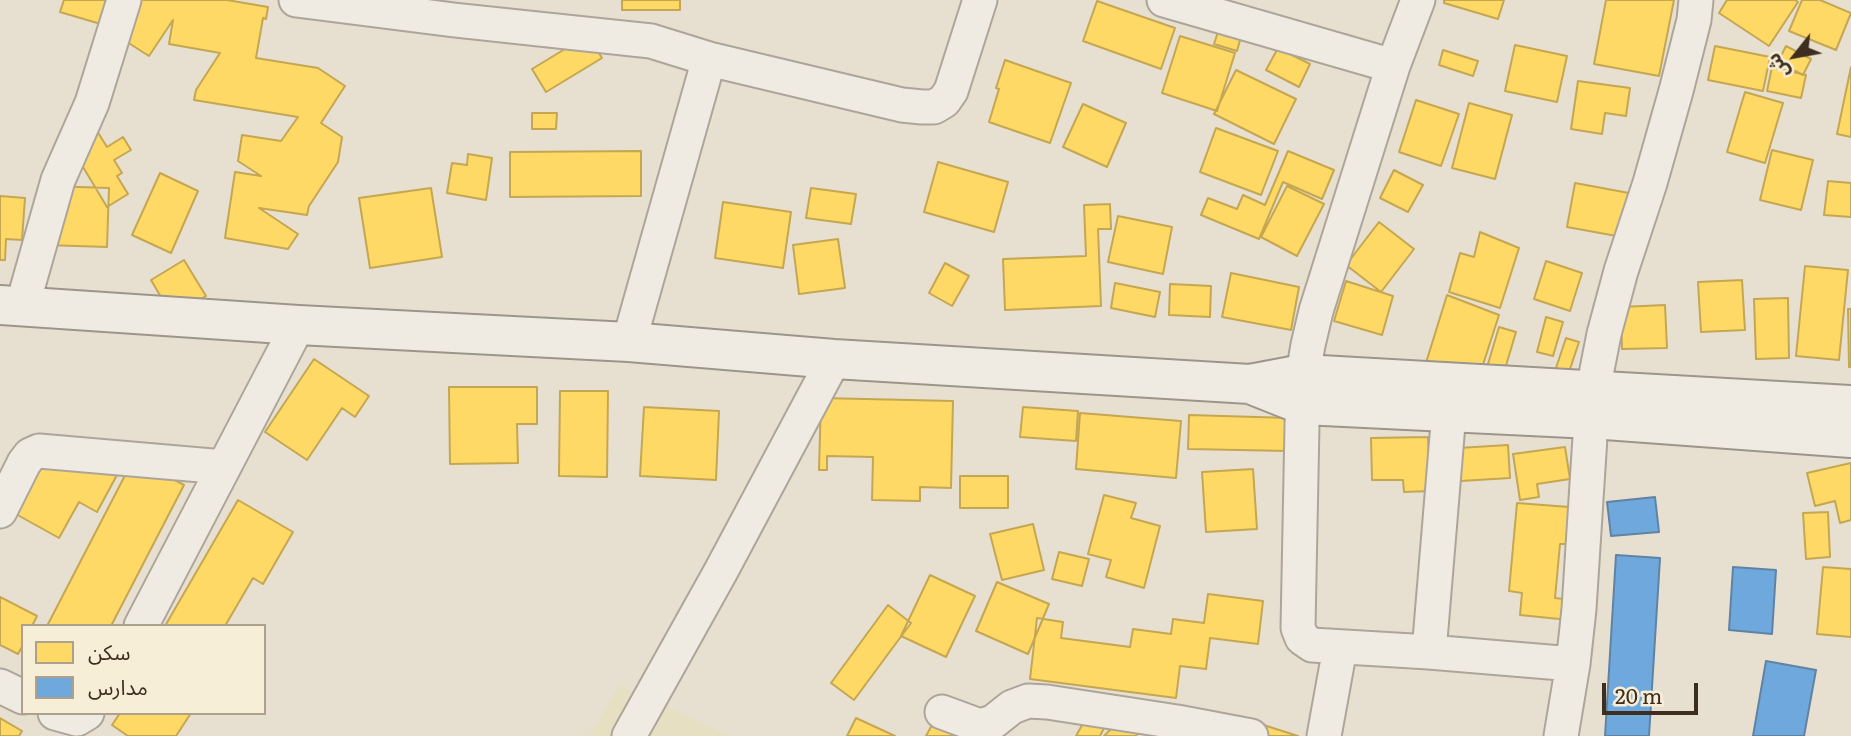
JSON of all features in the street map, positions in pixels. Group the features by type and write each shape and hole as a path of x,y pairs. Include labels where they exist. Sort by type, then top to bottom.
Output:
{"main road":[{"path":"11,306 298,325 629,342 834,359 1592,405 1851,438"},
{"path":"1303,389 1449,412 1592,405 1851,405"}],"street":[{"path":"11,306 58,180 92,103 124,0"},
{"path":"296,0 388,6 651,41 709,59 902,105 934,107 944,101 951,91 979,0"},
{"path":"1164,0 1393,66"},
{"path":"1418,0 1393,66 1316,311 1303,389 1298,628 1303,638 1312,645 1573,664"},
{"path":"1561,736 1573,664 1592,405 1604,334 1676,91 1694,20 1696,0"},
{"path":"629,342 709,59"},
{"path":"142,624 298,325"},
{"path":"629,736 722,571 834,359"},
{"path":"1429,652 1449,412"},
{"path":"0,511 24,463 30,455 39,451 224,467"},
{"path":"1324,736 1340,648"},
{"path":"0,686 21,696"},
{"path":"942,712 980,726 993,722 1012,708 1028,701 1047,702 1251,736"},
{"path":"62,715 77,719 84,715"},
{"path":"71,736 86,715"}],"shaded area":[{"path":"619,685 731,736 589,736"}],"building: سكن":[{"path":"64,0 111,0 104,25 60,12"},
{"path":"122,0 227,0 268,7 266,19 263,18 256,58 318,68 345,86 321,123 342,137 338,162 309,206 307,215 259,208 298,234 288,249 225,238 235,172 261,176 238,161 242,135 281,141 298,117 194,100 196,90 220,53 169,44 173,20 149,56 116,35"},
{"path":"622,0 680,0 680,10 622,10"},
{"path":"1444,0 1504,0 1498,19 1444,3"},
{"path":"1606,0 1674,0 1659,76 1594,64"},
{"path":"1727,0 1798,2 1769,46 1719,13"},
{"path":"1802,0 1820,0 1851,13 1836,50 1789,31"},
{"path":"1097,1 1175,28 1161,69 1083,41"},
{"path":"1220,26 1242,33 1237,51 1214,44"},
{"path":"588,35 602,58 546,92 532,69"},
{"path":"1180,36 1235,53 1217,111 1162,93"},
{"path":"1515,45 1567,56 1557,102 1505,91"},
{"path":"1715,46 1770,57 1763,91 1708,80"},
{"path":"1786,46 1811,59 1803,75 1778,62"},
{"path":"1278,48 1310,64 1299,87 1266,70"},
{"path":"1443,50 1478,61 1473,76 1439,65"},
{"path":"1005,60 1071,83 1050,143 989,122"},
{"path":"1772,67 1806,75 1801,98 1767,91"},
{"path":"1851,67 1851,137 1837,134"},
{"path":"1236,70 1296,99 1274,144 1214,114"},
{"path":"1578,81 1630,88 1626,116 1605,113 1602,134 1571,129"},
{"path":"1745,92 1783,103 1765,163 1727,152"},
{"path":"1416,100 1459,114 1441,166 1399,152"},
{"path":"1469,103 1512,115 1495,179 1452,168"},
{"path":"1083,104 1126,123 1107,167 1063,147"},
{"path":"532,113 557,113 556,129 532,129"},
{"path":"94,126 107,147 123,137 131,150 114,160 122,173 117,176 128,194 107,207 68,142"},
{"path":"1216,128 1278,151 1261,195 1200,172"},
{"path":"1772,150 1813,160 1801,210 1760,200"},
{"path":"641,151 641,196 510,197 510,152"},
{"path":"1288,151 1334,170 1322,199 1283,182 1259,239 1201,215 1208,198 1237,209 1243,195 1265,205"},
{"path":"468,154 492,158 486,200 447,193 452,163 467,165"},
{"path":"938,162 1008,182 994,232 924,212"},
{"path":"1394,170 1423,185 1408,212 1380,198"},
{"path":"160,173 198,191 171,253 132,235"},
{"path":"1828,181 1851,183 1851,217 1824,215"},
{"path":"1575,183 1629,193 1622,237 1567,227"},
{"path":"48,186 109,188 107,247 46,245"},
{"path":"1287,186 1324,204 1297,256 1261,237"},
{"path":"431,188 442,257 370,268 359,198"},
{"path":"811,188 856,194 851,224 806,218"},
{"path":"0,196 25,198 22,240 6,239 5,260 0,260"},
{"path":"723,202 791,212 783,268 715,258"},
{"path":"1110,204 1111,229 1098,229 1101,306 1005,310 1003,259 1086,256 1084,205"},
{"path":"1118,216 1172,227 1163,274 1108,262"},
{"path":"1379,222 1414,249 1381,292 1346,265"},
{"path":"1480,232 1519,248 1500,308 1449,292 1460,253 1474,257"},
{"path":"838,239 845,288 799,294 793,245"},
{"path":"184,260 206,296 172,316 151,280"},
{"path":"1546,261 1582,273 1570,311 1534,299"},
{"path":"945,263 969,276 952,306 929,293"},
{"path":"1805,266 1848,270 1839,360 1796,356"},
{"path":"1231,273 1299,287 1291,330 1222,317"},
{"path":"1742,280 1745,330 1701,332 1698,282"},
{"path":"1346,281 1393,296 1382,335 1334,321"},
{"path":"1115,283 1160,292 1155,317 1111,308"},
{"path":"1170,284 1211,286 1210,317 1169,315"},
{"path":"1447,295 1499,315 1480,374 1425,366"},
{"path":"1788,298 1789,358 1756,359 1754,299"},
{"path":"1665,305 1667,348 1622,349 1621,307"},
{"path":"1848,309 1851,309 1851,367 1849,367"},
{"path":"1546,317 1563,322 1553,356 1537,352"},
{"path":"1499,327 1516,332 1502,379 1485,374"},
{"path":"1566,338 1579,342 1567,378 1554,374"},
{"path":"314,359 369,396 355,417 342,408 307,460 265,432"},
{"path":"449,387 537,387 537,424 517,424 518,463 450,464"},
{"path":"560,391 608,391 607,477 559,476"},
{"path":"821,398 953,401 951,488 920,487 920,501 872,500 873,457 827,456 827,470 819,470"},
{"path":"644,407 719,411 716,480 640,476"},
{"path":"1023,407 1078,411 1076,441 1020,437"},
{"path":"1080,413 1181,421 1176,478 1076,469"},
{"path":"1189,415 1290,418 1289,451 1188,449"},
{"path":"1428,437 1430,491 1404,492 1403,480 1372,480 1371,438"},
{"path":"54,439 117,475 97,512 79,502 59,538 14,513"},
{"path":"1508,445 1510,478 1461,481 1458,448"},
{"path":"1565,447 1570,479 1537,484 1539,497 1520,500 1513,454"},
{"path":"134,458 184,485 112,624 48,624"},
{"path":"1851,463 1851,520 1840,523 1835,501 1815,506 1807,473"},
{"path":"1253,469 1257,529 1206,532 1202,472"},
{"path":"960,476 1008,476 1008,508 960,508"},
{"path":"1104,495 1136,503 1131,518 1160,526 1144,588 1106,577 1111,560 1088,554"},
{"path":"238,500 293,532 263,584 253,578 226,624 166,624"},
{"path":"1517,503 1569,507 1566,544 1560,544 1555,598 1571,600 1569,620 1520,615 1522,593 1509,591"},
{"path":"1828,512 1830,557 1806,559 1803,513"},
{"path":"1033,524 1044,570 1002,580 990,534"},
{"path":"1059,552 1089,559 1082,586 1052,579"},
{"path":"1823,567 1851,569 1851,637 1817,634"},
{"path":"930,575 975,596 946,657 901,636"},
{"path":"997,582 1049,604 1028,654 976,631"},
{"path":"1208,594 1263,601 1258,644 1210,638 1206,669 1180,666 1176,698 1030,679 1037,618 1063,622 1061,638 1130,647 1133,629 1171,634 1173,619 1204,623"},
{"path":"0,597 37,616 33,624 21,624 21,649 18,654 0,645"},
{"path":"888,605 911,623 854,700 831,683"},
{"path":"119,715 190,715 176,736 128,736 112,725"},
{"path":"1232,715 1298,736 1226,736"},
{"path":"1087,716 1105,726 1100,736 1076,736"},
{"path":"0,718 22,731 19,736 0,736"},
{"path":"856,718 895,736 847,736"},
{"path":"1122,718 1138,734 1104,736"},
{"path":"933,723 959,736 926,736"}],"building: مدارس":[{"path":"1655,497 1659,532 1611,536 1607,502"},
{"path":"1616,555 1660,558 1649,736 1605,736"},
{"path":"1733,567 1776,570 1772,634 1729,630"},
{"path":"1766,661 1816,670 1804,736 1753,736"}]}
